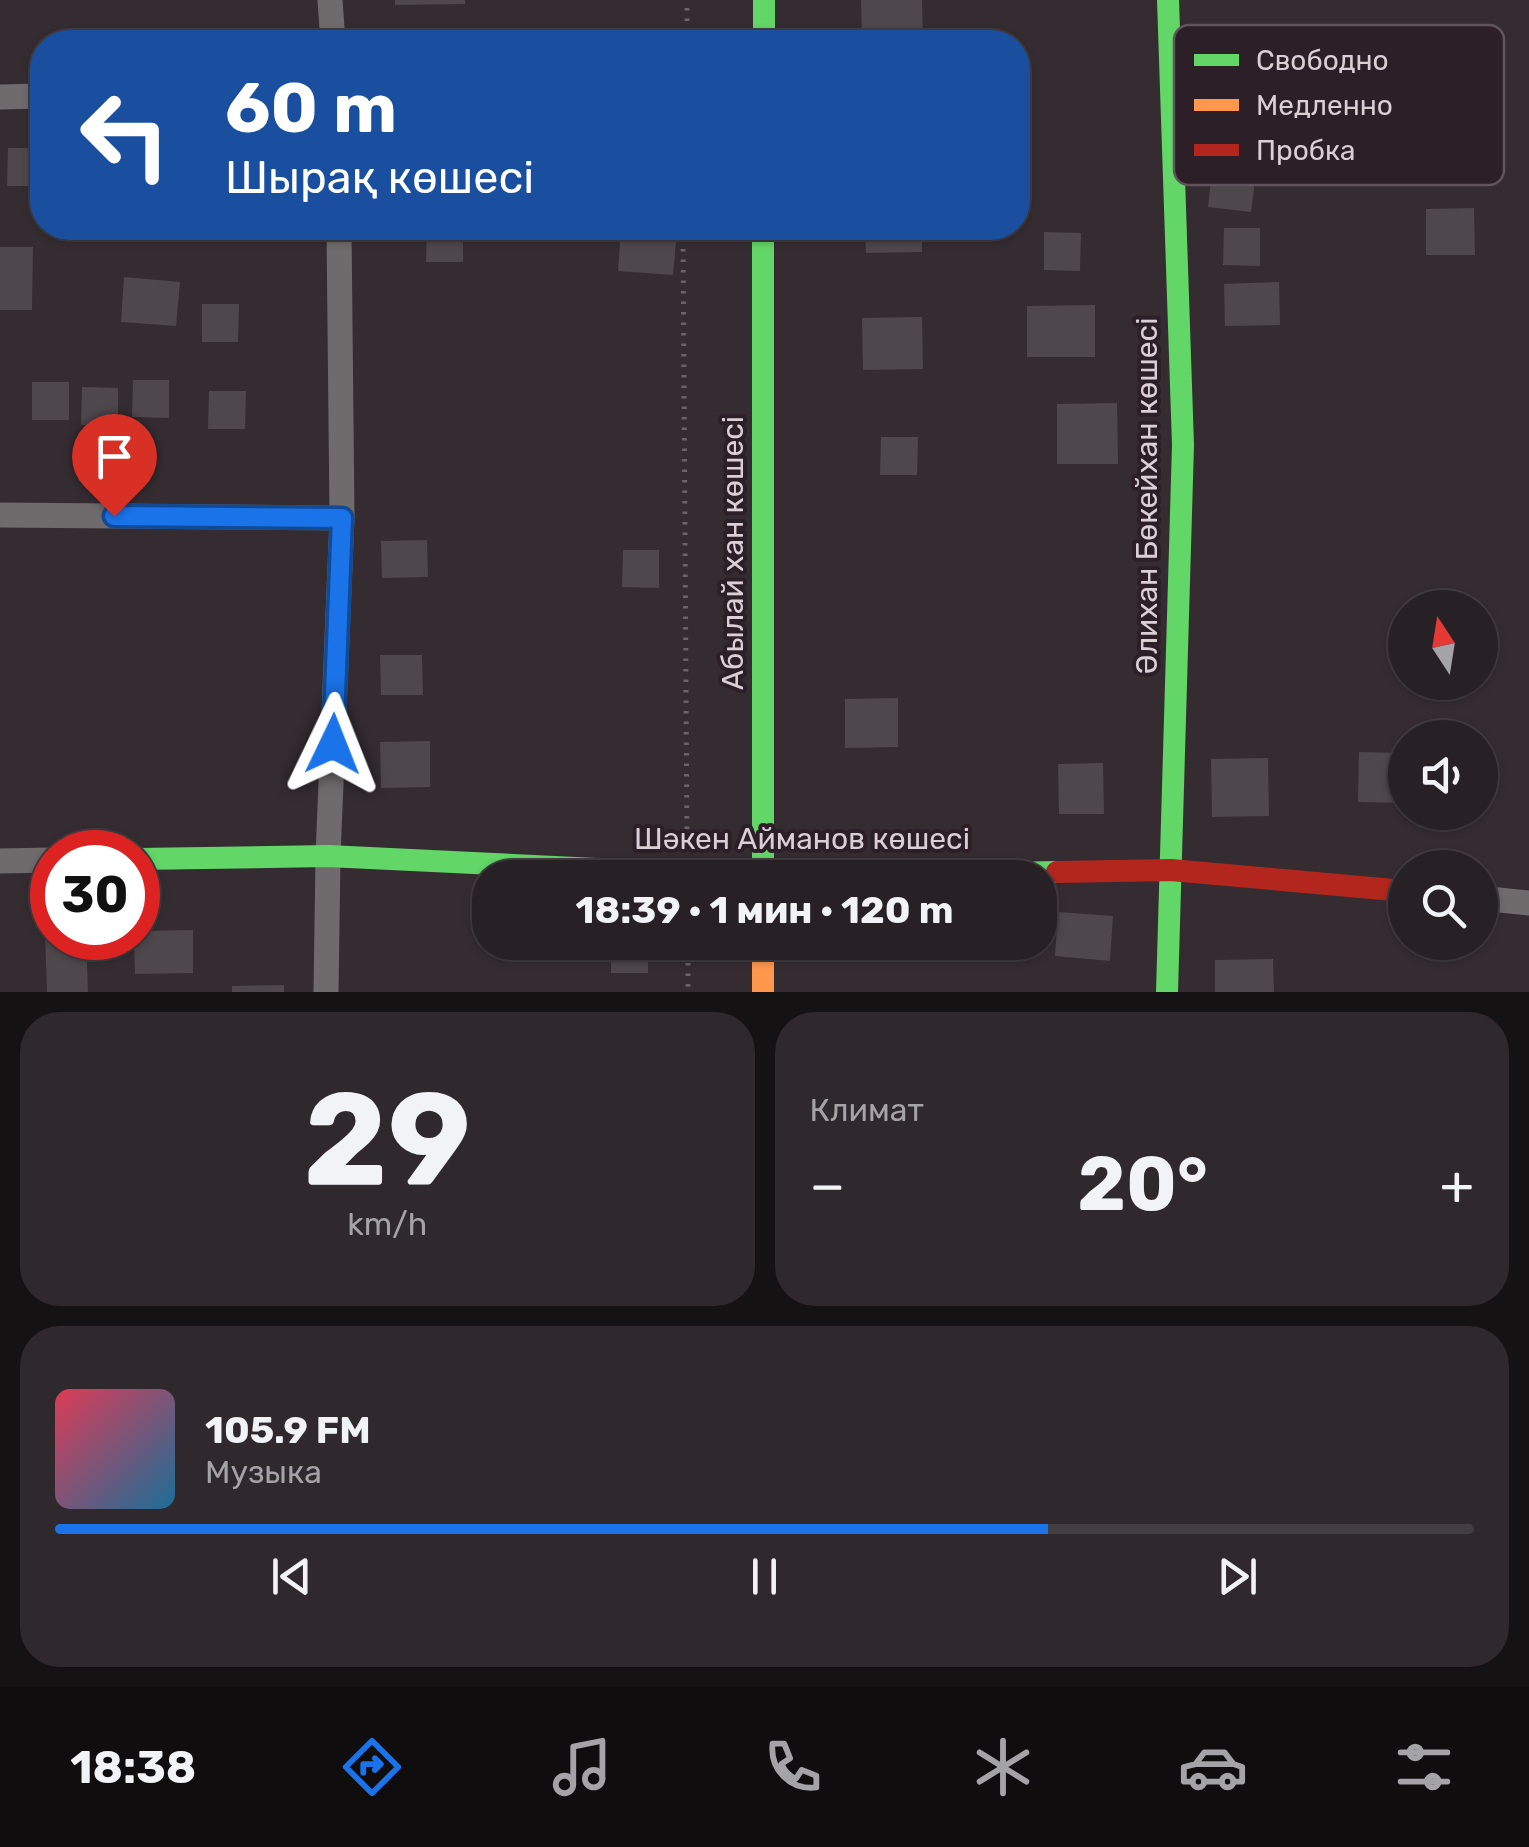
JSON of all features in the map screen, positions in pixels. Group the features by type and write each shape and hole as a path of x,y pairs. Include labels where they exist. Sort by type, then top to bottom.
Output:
{"street":[{"path":"330,0 332,30"},
{"path":"764,0 764,30"},
{"name":"Әлихан Бөкейхан көшесі","path":"1168,0 1174,178"},
{"path":"0,97 30,96"},
{"name":"Әлихан Бөкейхан көшесі","path":"1167,992 1183,445 1174,185"},
{"path":"326,992 342,518 339,240"},
{"name":"Абылай хан көшесі","path":"763,240 763,860"},
{"path":"0,515 342,518"},
{"name":"Шәкен Айманов көшесі","path":"160,859 328,856 472,863"},
{"path":"0,860 30,860"},
{"name":"Шәкен Айманов көшесі","path":"1057,872 1171,870 1388,889"},
{"path":"1498,899 1529,902"},
{"path":"763,960 763,992"}],"path":[{"path":"686,0 686,30"},
{"path":"683,240 688,860"},
{"path":"688,960 688,992"}],"building":[{"path":"395,0 465,0 465,4 395,5"},
{"path":"861,0 922,0 923,30 862,30"},
{"path":"8,148 30,148 30,186 7,186"},
{"path":"1210,185 1255,185 1251,212 1208,207"},
{"path":"1474,208 1475,255 1426,255 1426,209"},
{"path":"1224,228 1260,228 1260,266 1223,265"},
{"path":"1044,232 1081,233 1080,271 1044,270"},
{"path":"427,240 463,240 463,262 426,262"},
{"path":"620,240 676,240 673,275 618,271"},
{"path":"865,240 922,240 922,252 866,253"},
{"path":"0,247 33,247 32,310 0,310"},
{"path":"124,277 180,282 176,326 121,322"},
{"path":"1279,282 1280,325 1225,326 1224,284"},
{"path":"202,304 239,304 238,342 202,342"},
{"path":"1095,305 1095,357 1027,357 1027,306"},
{"path":"922,317 923,369 863,370 862,318"},
{"path":"133,380 169,380 169,418 132,417"},
{"path":"32,382 69,382 69,420 32,420"},
{"path":"82,387 118,388 118,426 81,425"},
{"path":"209,391 246,391 245,429 208,429"},
{"path":"1117,403 1118,464 1057,464 1057,404"},
{"path":"881,437 918,437 917,475 880,475"},
{"path":"427,540 428,577 382,578 381,541"},
{"path":"623,550 659,550 659,588 622,587"},
{"path":"380,655 422,655 423,695 381,695"},
{"path":"898,698 898,747 845,748 845,699"},
{"path":"430,741 430,787 381,788 380,742"},
{"path":"1359,752 1388,753 1388,803 1358,802"},
{"path":"1268,758 1269,816 1212,817 1211,759"},
{"path":"1103,763 1104,814 1059,814 1058,764"},
{"path":"1058,912 1113,916 1110,961 1057,956"},
{"path":"193,930 193,973 135,974 135,960 160,960 160,931"},
{"path":"1273,959 1274,992 1215,992 1215,960"},
{"path":"46,960 87,960 88,992 47,992"},
{"path":"611,960 648,960 648,973 611,973"},
{"path":"284,985 284,992 232,992 232,986"}],"traffic: fast":[{"path":"764,0 764,30"},
{"path":"1168,0 1174,178"},
{"path":"1167,992 1183,445 1174,185"},
{"path":"763,240 763,860"},
{"path":"160,859 328,856 472,863"}],"traffic: slow":[{"path":"763,960 763,992"}],"traffic: jam":[{"path":"1057,872 1171,870 1388,889"}],"route":[{"path":"114,516 342,518 333,744"}]}
